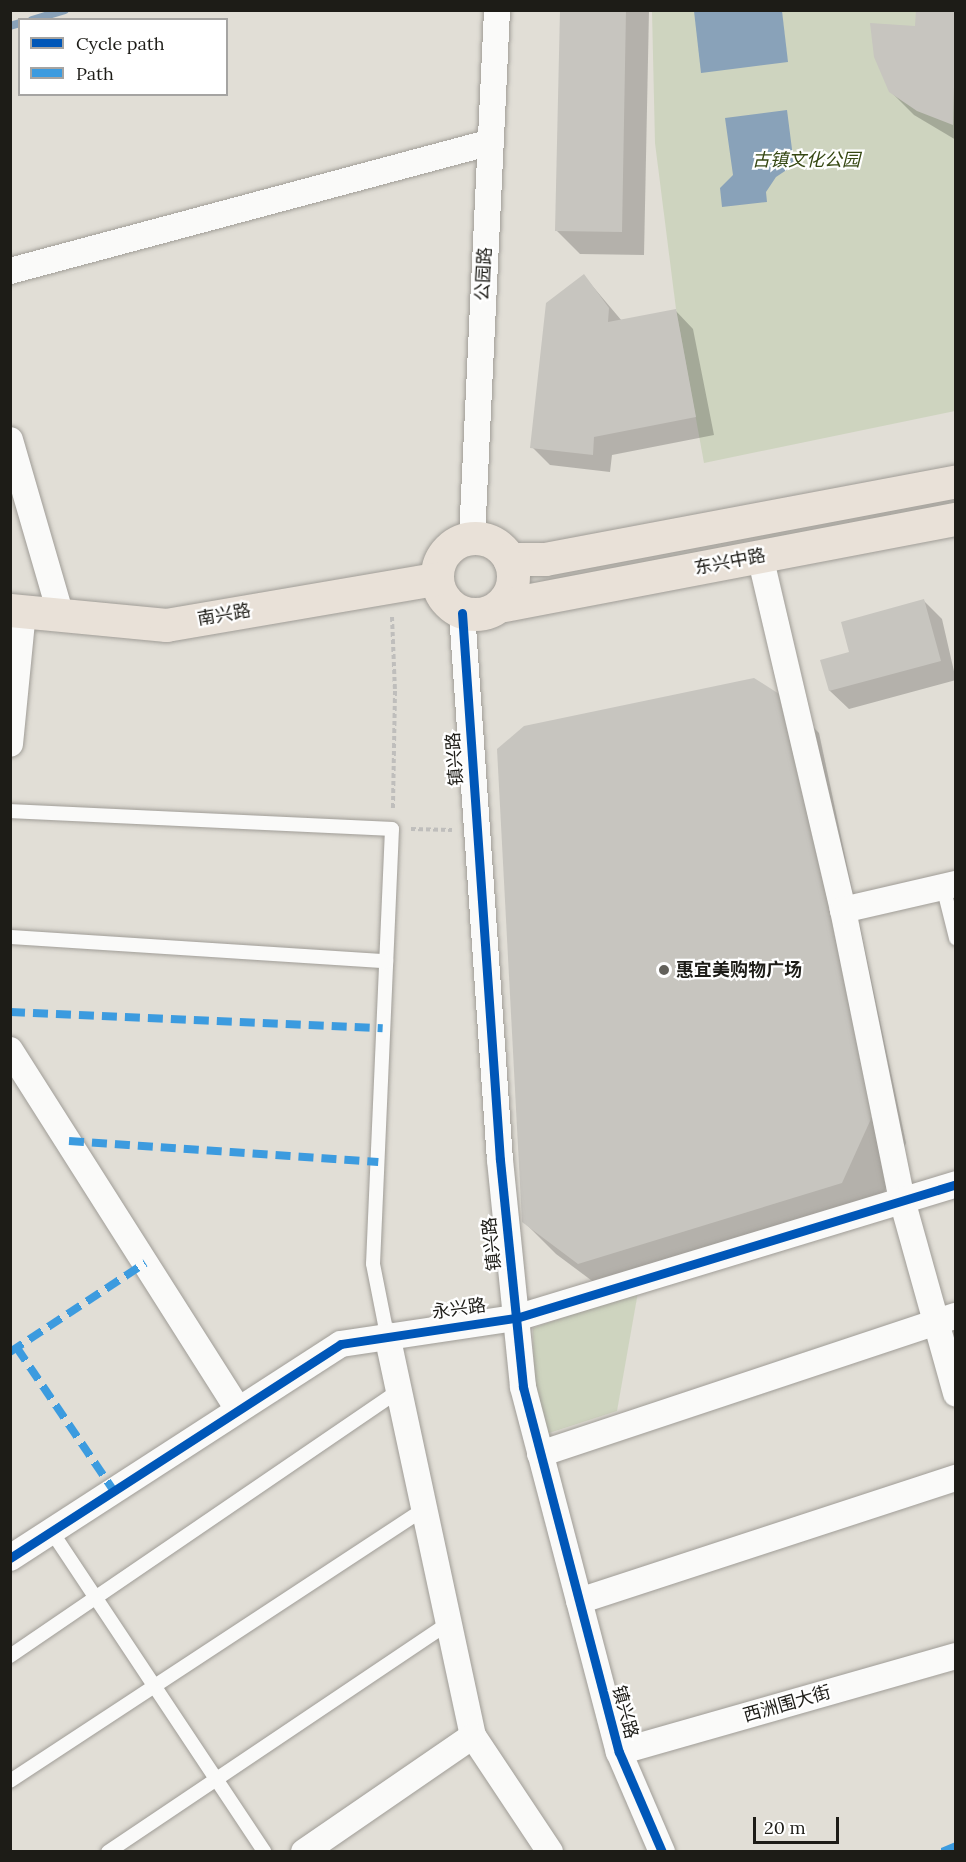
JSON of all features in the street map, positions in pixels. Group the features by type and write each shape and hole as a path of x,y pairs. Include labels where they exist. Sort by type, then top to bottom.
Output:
{"main road":[{"name":"东兴中路","path":"509,558 545,559 956,482"},
{"name":"东兴中路","path":"504,605 956,519"},
{"path":"472,537 500,547 509,558 514,573 504,605 477,614 462,613 449,606 436,579 445,551 472,537"},
{"name":"南兴路","path":"17,610 166,625 436,579"}],"street":[{"name":"公园路","path":"472,537 497,10"},
{"path":"10,271 489,143"},
{"path":"10,441 61,615"},
{"path":"760,556 843,910 902,1200 944,1320 956,1394"},
{"path":"10,744 17,610"},
{"name":"镇兴路","path":"462,613 477,831 523,1387 619,1752 662,1851"},
{"path":"843,910 950,885"},
{"path":"10,1050 237,1408"},
{"name":"永兴路","path":"10,1558 237,1408 341,1344 387,1335 516,1318 956,1184"},
{"path":"540,1454 944,1320"},
{"path":"387,1335 474,1736 550,1851"},
{"path":"579,1601 956,1478"},
{"name":"西洲围大街","path":"619,1752 956,1656"},
{"path":"304,1851 474,1736"}],"lane":[{"path":"10,811 392,829 374,1263 387,1335"},
{"path":"950,885 956,938"},
{"path":"10,937 386,961"},
{"path":"10,1656 399,1391"},
{"path":"10,1781 424,1509"},
{"path":"51,1532 265,1851"},
{"path":"108,1851 449,1623"}],"path":[{"path":"390,586 395,691 392,829 477,831"}],"green space":[{"name":"古镇文化公园","path":"652,11 955,11 955,411 704,463 676,309 655,143"},
{"path":"638,1292 617,1411 546,1434 534,1390 533,1328"}],"water":[{"path":"694,11 782,11 788,62 701,73"},
{"path":"787,110 794,165 776,177 766,192 767,202 722,207 720,188 733,175 725,118"}],"building":[{"path":"560,10 626,10 622,232 555,231"},
{"path":"916,10 956,10 953,125 917,111 889,92 874,57 870,23 915,26"},
{"path":"584,274 609,308 608,322 676,309 696,417 594,437 593,455 530,448 546,303"},
{"path":"924,599 941,661 829,691 820,660 849,652 841,622"},
{"path":"754,678 787,699 875,1110 842,1183 578,1264 522,1222 497,749 524,726"}],"waterway":[{"path":"38,18 64,10"},
{"path":"10,26 18,24"}],"marked path":[{"path":"10,1012 383,1028"},
{"path":"69,1141 378,1162"},
{"path":"10,1352 145,1263"},
{"path":"17,1348 113,1490"},
{"path":"942,1852 956,1846"}],"cycle path":[{"path":"462,613 500,1160 523,1387 619,1752 662,1852"},
{"path":"10,1558 341,1344 516,1318 956,1184"}],"place":[{"name":"惠宜美购物广场","path":"664,970"}]}
